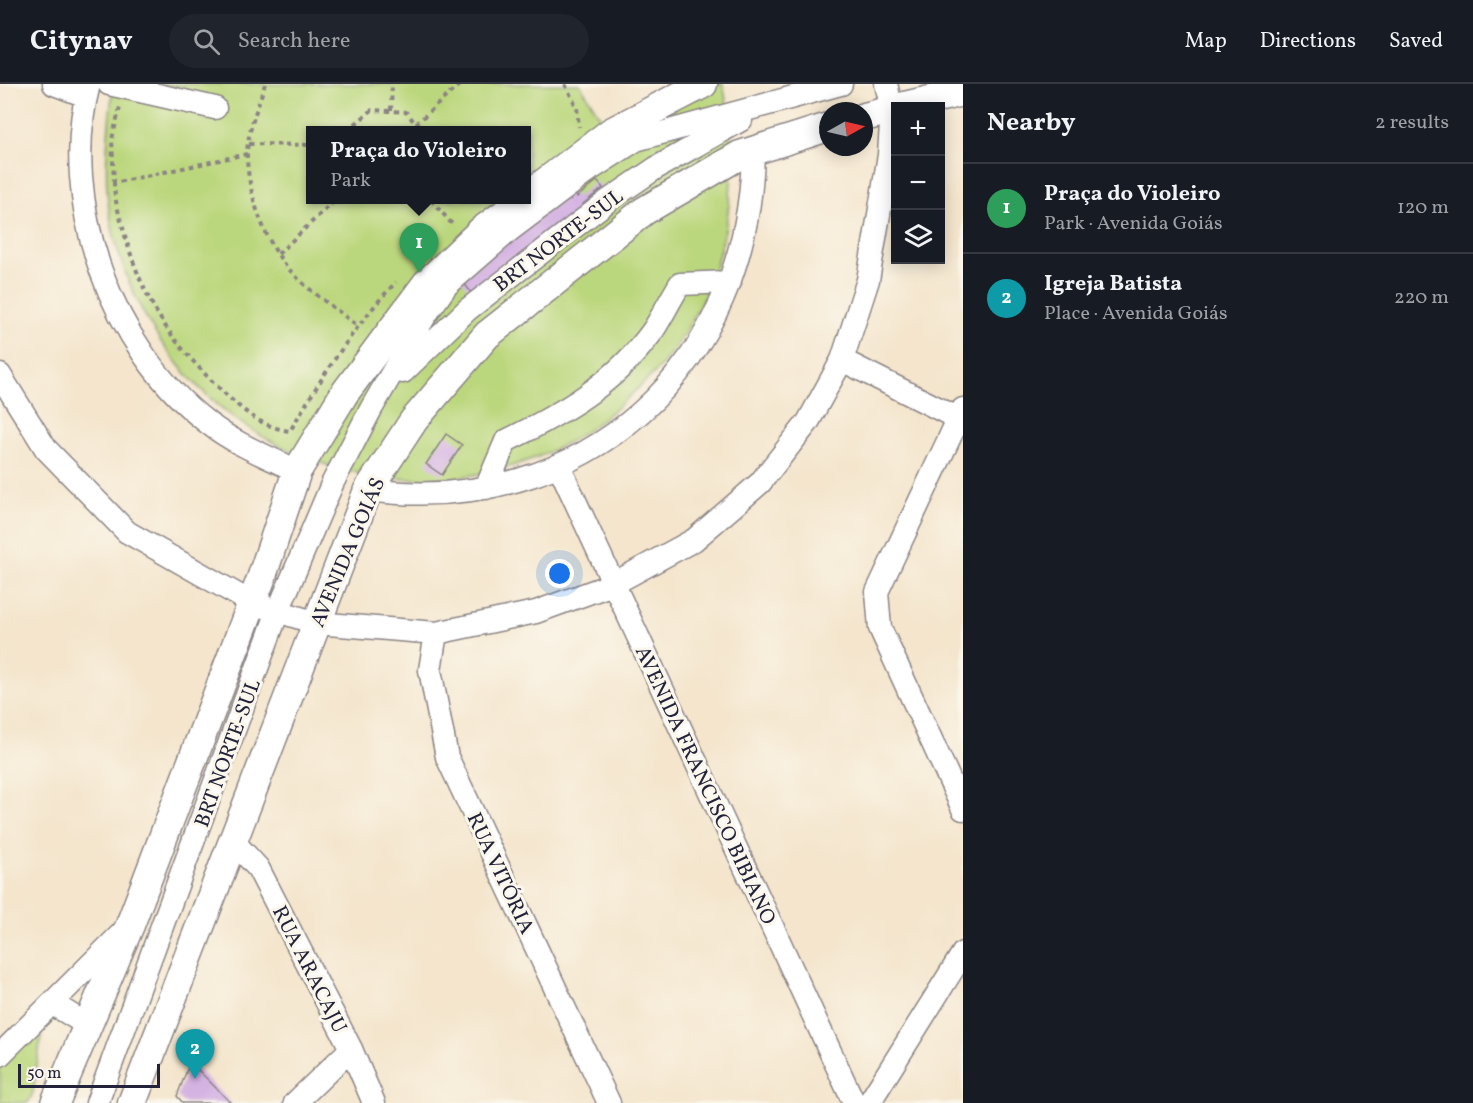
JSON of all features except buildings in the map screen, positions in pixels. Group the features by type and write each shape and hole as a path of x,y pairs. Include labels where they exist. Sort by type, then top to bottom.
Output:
{"main road":[{"path":"531,193 611,132 703,84"},
{"path":"895,102 963,92"},
{"path":"873,113 891,104"},
{"name":"AVENIDA GOIÁS","path":"132,1103 368,490 414,420 487,335 644,211 753,149 819,130"},
{"path":"55,1103 265,607 297,471 344,394 426,284 481,231 518,204"}],"street":[{"path":"54,84 87,90 81,162 86,221 115,306 138,346 175,393 206,422 234,442 297,471"},
{"name":"BRT NORTE-SUL","path":"97,1103 265,607 371,409 425,316 447,285 510,230 591,169 636,140 841,84"},
{"path":"120,87 215,108"},
{"name":"BRT NORTE-SUL","path":"371,409 418,355 467,310 609,200 656,168 771,103"},
{"path":"1,378 46,449 127,532 265,607 316,622 436,633 536,612 613,584 694,540 760,483 808,422 842,360 868,280 891,137"},
{"path":"368,490 398,494 486,488 532,477 559,466 618,432 672,381 703,338 730,282 740,254 753,188 753,149"},
{"path":"486,488 506,441 561,414 591,395 625,364 652,331 680,284 730,282"},
{"path":"842,360 962,416 877,592 880,628 963,809"},
{"name":"AVENIDA FRANCISCO BIBIANO","path":"559,466 854,1103"},
{"name":"RUA VITÓRIA","path":"436,633 430,670 447,757 609,1103"},
{"name":"RUA ARACAJU","path":"234,842 258,868 351,1049 374,1103"},
{"path":"0,1055 130,925"},
{"path":"869,1103 963,953"},
{"path":"53,1004 89,1026"},
{"path":"295,1103 351,1049"}],"path":[{"path":"266,84 247,154 257,212 286,266 312,292 358,326"},
{"path":"391,110 392,84"},
{"path":"353,126 372,110 406,112 416,124 460,84"},
{"path":"565,84 577,108 579,129"},
{"path":"120,87 112,140 114,183 133,263 158,318 191,360 240,408 272,428 290,430 316,385 358,326 398,280"},
{"path":"249,144 306,145"},
{"path":"114,183 247,154"},
{"path":"278,254 331,204"},
{"path":"434,204 452,224"},
{"path":"444,232 460,218"}],"green space":[{"path":"115,84 580,84 605,125 689,84 723,84 732,157 725,230 716,265 703,299 685,332 661,366 591,428 540,456 476,474 412,479 350,471 291,451 237,420 190,378 151,326 123,266 109,213 106,179 110,109"},
{"path":"44,1017 33,1093 28,1103 0,1103 0,1061"}],"place":[{"name":"Praça do Violeiro","path":"419,273"},
{"name":"Igreja Batista","path":"195,1079"}]}
